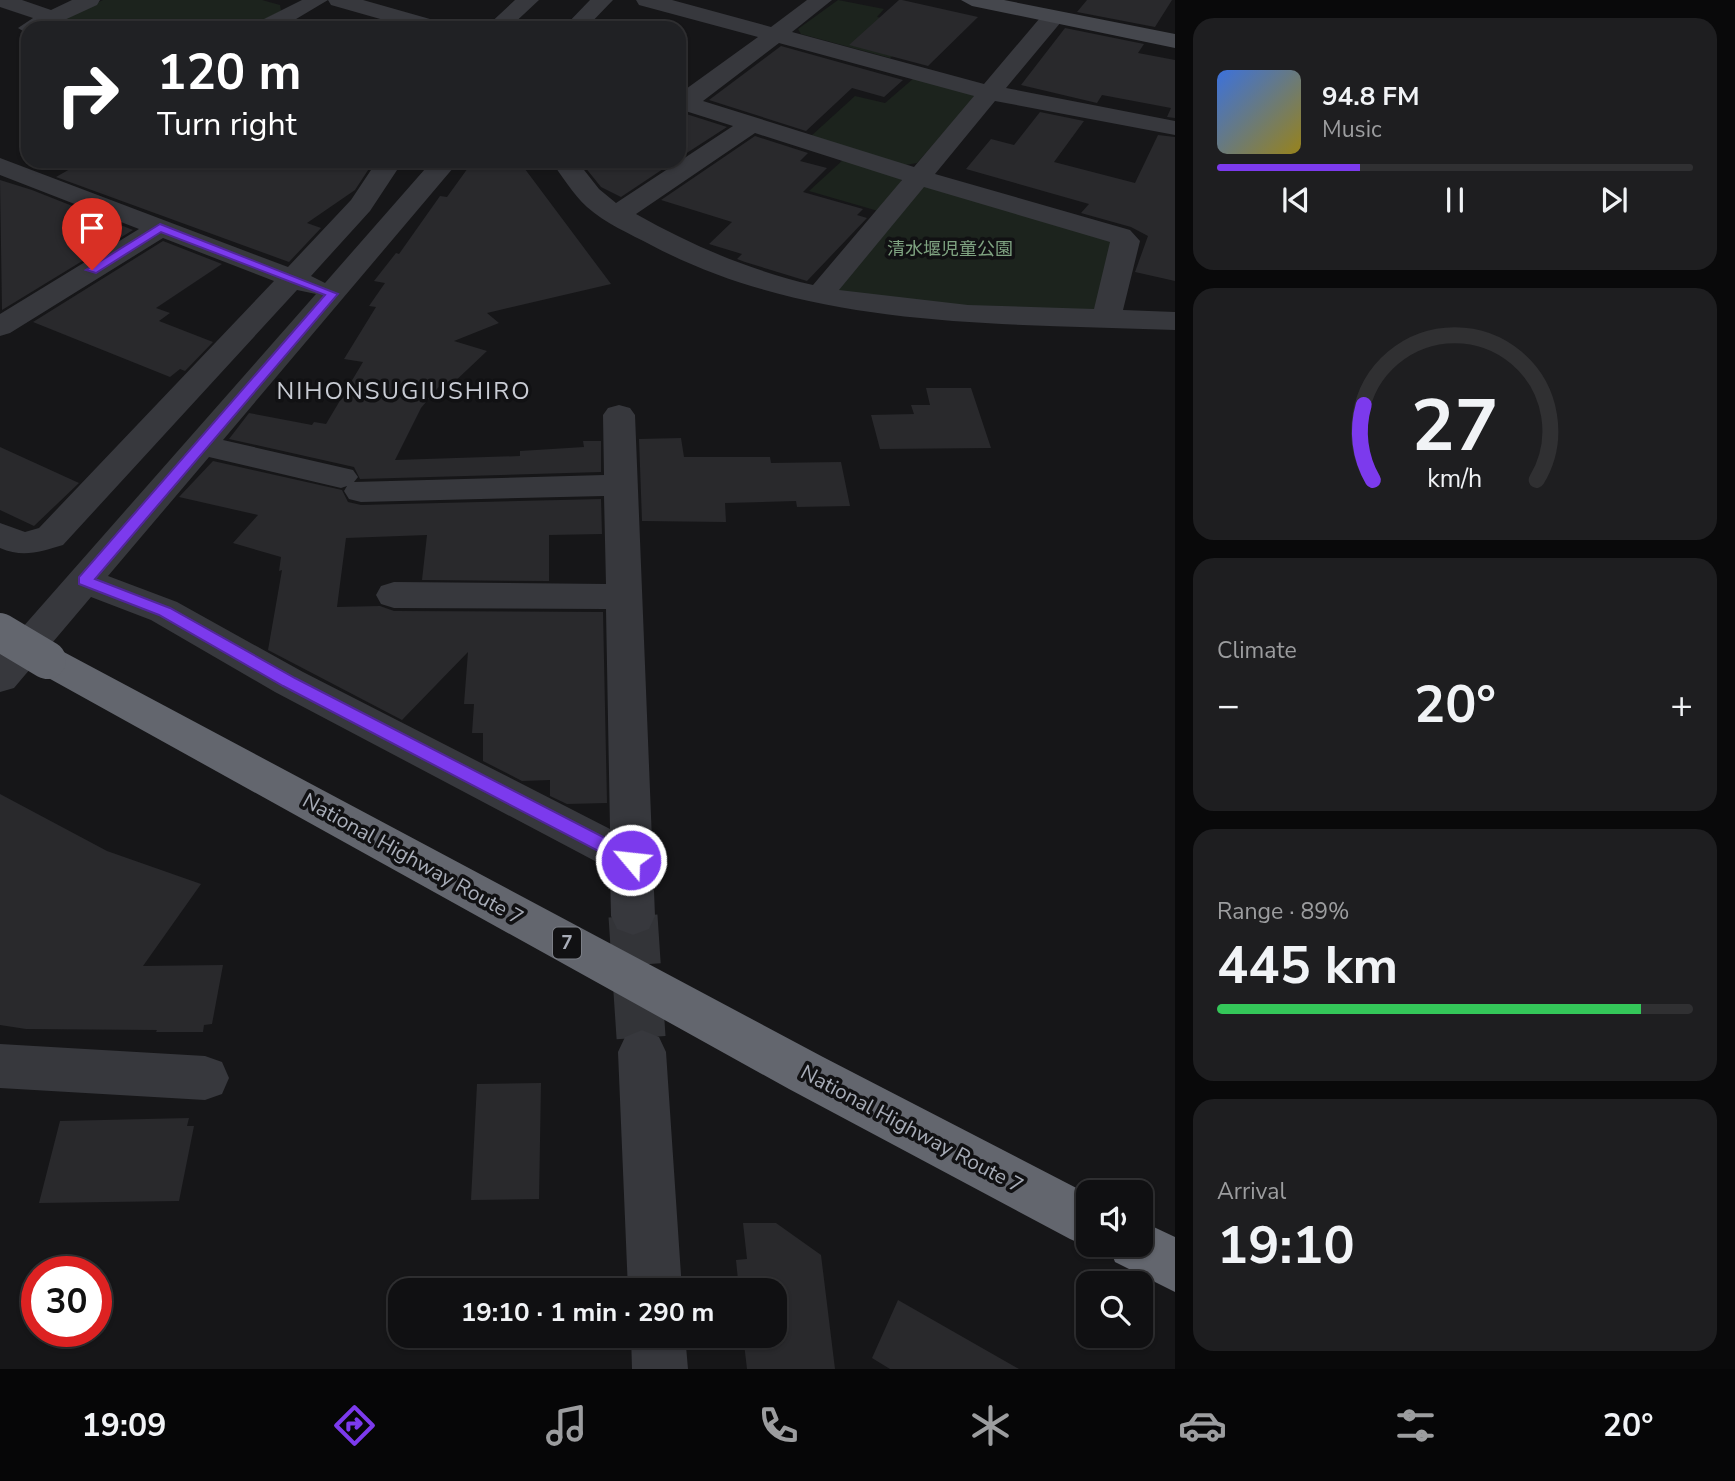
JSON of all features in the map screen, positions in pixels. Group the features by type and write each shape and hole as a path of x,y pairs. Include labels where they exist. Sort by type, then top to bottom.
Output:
{"highway":[{"name":"National Highway Route 7","path":"0,632 806,1073 1076,1215"},
{"path":"1153,1254 1175,1266"}],"street":[{"path":"0,0 52,17"},
{"path":"43,21 89,0"},
{"path":"276,0 310,4"},
{"path":"340,0 412,21"},
{"path":"504,21 528,0"},
{"path":"581,21 602,0"},
{"path":"647,0 987,92 1175,128"},
{"path":"686,99 821,0"},
{"path":"972,0 1175,41"},
{"path":"277,21 310,4"},
{"path":"819,296 987,92 1053,17"},
{"path":"686,103 919,177 1120,236 1126,241 1106,318"},
{"path":"618,214 752,124"},
{"path":"0,167 21,156"},
{"path":"0,167 332,294"},
{"path":"0,534 22,544 51,537 361,205 385,168"},
{"path":"0,678 440,168"},
{"path":"569,168 594,200 673,249 736,275 819,296 932,311 1175,321"},
{"path":"0,327 160,228"},
{"path":"619,415 633,916"},
{"path":"201,446 351,484 621,485"},
{"path":"85,581 164,611 289,682 631,860"},
{"path":"394,595 624,597"},
{"path":"642,1052 654,1278"},
{"path":"0,1066 205,1078"},
{"path":"659,1348 660,1369"}],"green space":[{"path":"103,0 262,0 280,5 281,11 261,21 59,21"},
{"path":"838,0 884,9 877,17 897,21 907,44 890,58 801,34 798,29"},
{"path":"914,78 966,91 975,97 917,163 905,165 811,136 855,96 885,103"},
{"path":"844,159 898,174 902,182 878,211 809,191"},
{"name":"清水堰児童公園","path":"921,182 1113,235 1094,314 949,307 830,290"}],"building":[{"path":"899,0 978,17 928,66 849,45"},
{"path":"1087,0 1172,0 1155,27 1077,12"},
{"path":"1065,28 1144,44 1138,53 1175,60 1175,118 1167,117 1171,108 1102,95 1097,103 1021,85"},
{"path":"781,46 903,80 884,97 852,88 806,131 709,100"},
{"path":"1040,112 1084,121 1054,162 1135,183 1158,135 1175,137 1175,281 1135,272 1148,236 1131,227 1081,213 1089,204 966,169 991,139 1014,145"},
{"path":"686,114 727,127 686,153"},
{"path":"755,136 808,153 800,161 827,168 803,192 863,209 857,215 867,218 807,281 737,259 742,254 709,244 732,222 661,200"},
{"path":"72,168 369,168 355,190 307,223 321,228 289,262 56,177"},
{"path":"468,168 524,168 611,284 487,313 499,323 454,341 487,351 450,386 442,383 421,408 395,460 520,456 520,451 584,447 583,441 601,441 601,472 360,479 354,467 229,439 249,413 312,425 314,422 326,424 363,362 344,359 376,307 369,306 385,283 374,281 396,253 399,254 440,196 447,197"},
{"path":"586,168 664,168 621,197 601,187"},
{"path":"0,180 32,190 133,230 2,310"},
{"path":"163,241 222,264 156,308 170,313 159,321 213,342 185,371 180,369 170,377 33,322"},
{"path":"926,388 971,388 991,448 880,449 871,415 914,414 911,405 930,405"},
{"path":"681,438 684,457 770,457 771,463 841,462 850,506 797,507 796,501 725,503 726,522 642,521 639,439"},
{"path":"0,447 79,483 34,526 0,510"},
{"path":"213,461 342,490 348,502 361,505 601,499 602,534 549,535 549,581 422,580 427,535 346,538 337,607 380,606 394,611 603,612 607,803 567,804 550,796 550,780 522,781 483,761 483,733 472,733 474,704 464,704 468,652 402,720 268,650 282,570 279,571 281,557 233,543 258,515 179,497"},
{"path":"0,794 107,851 201,884 143,966 223,965 212,1024 204,1025 203,1032 26,1029 0,1025"},
{"path":"541,1083 539,1199 471,1200 477,1084"},
{"path":"189,1118 187,1126 194,1126 179,1201 39,1203 60,1121"},
{"path":"743,1223 776,1223 821,1255 835,1369 747,1369 745,1348 787,1348 787,1278 738,1278 736,1260 747,1259"},
{"path":"898,1300 1019,1369 890,1369 872,1358"}],"tunnel":[{"path":"633,916 642,1052"}],"district":[{"name":"NIHONSUGIUSHIRO","path":"404,391"}],"route":[{"path":"92,270 160,228 332,294 85,581 164,611 289,682 631,860"}]}
